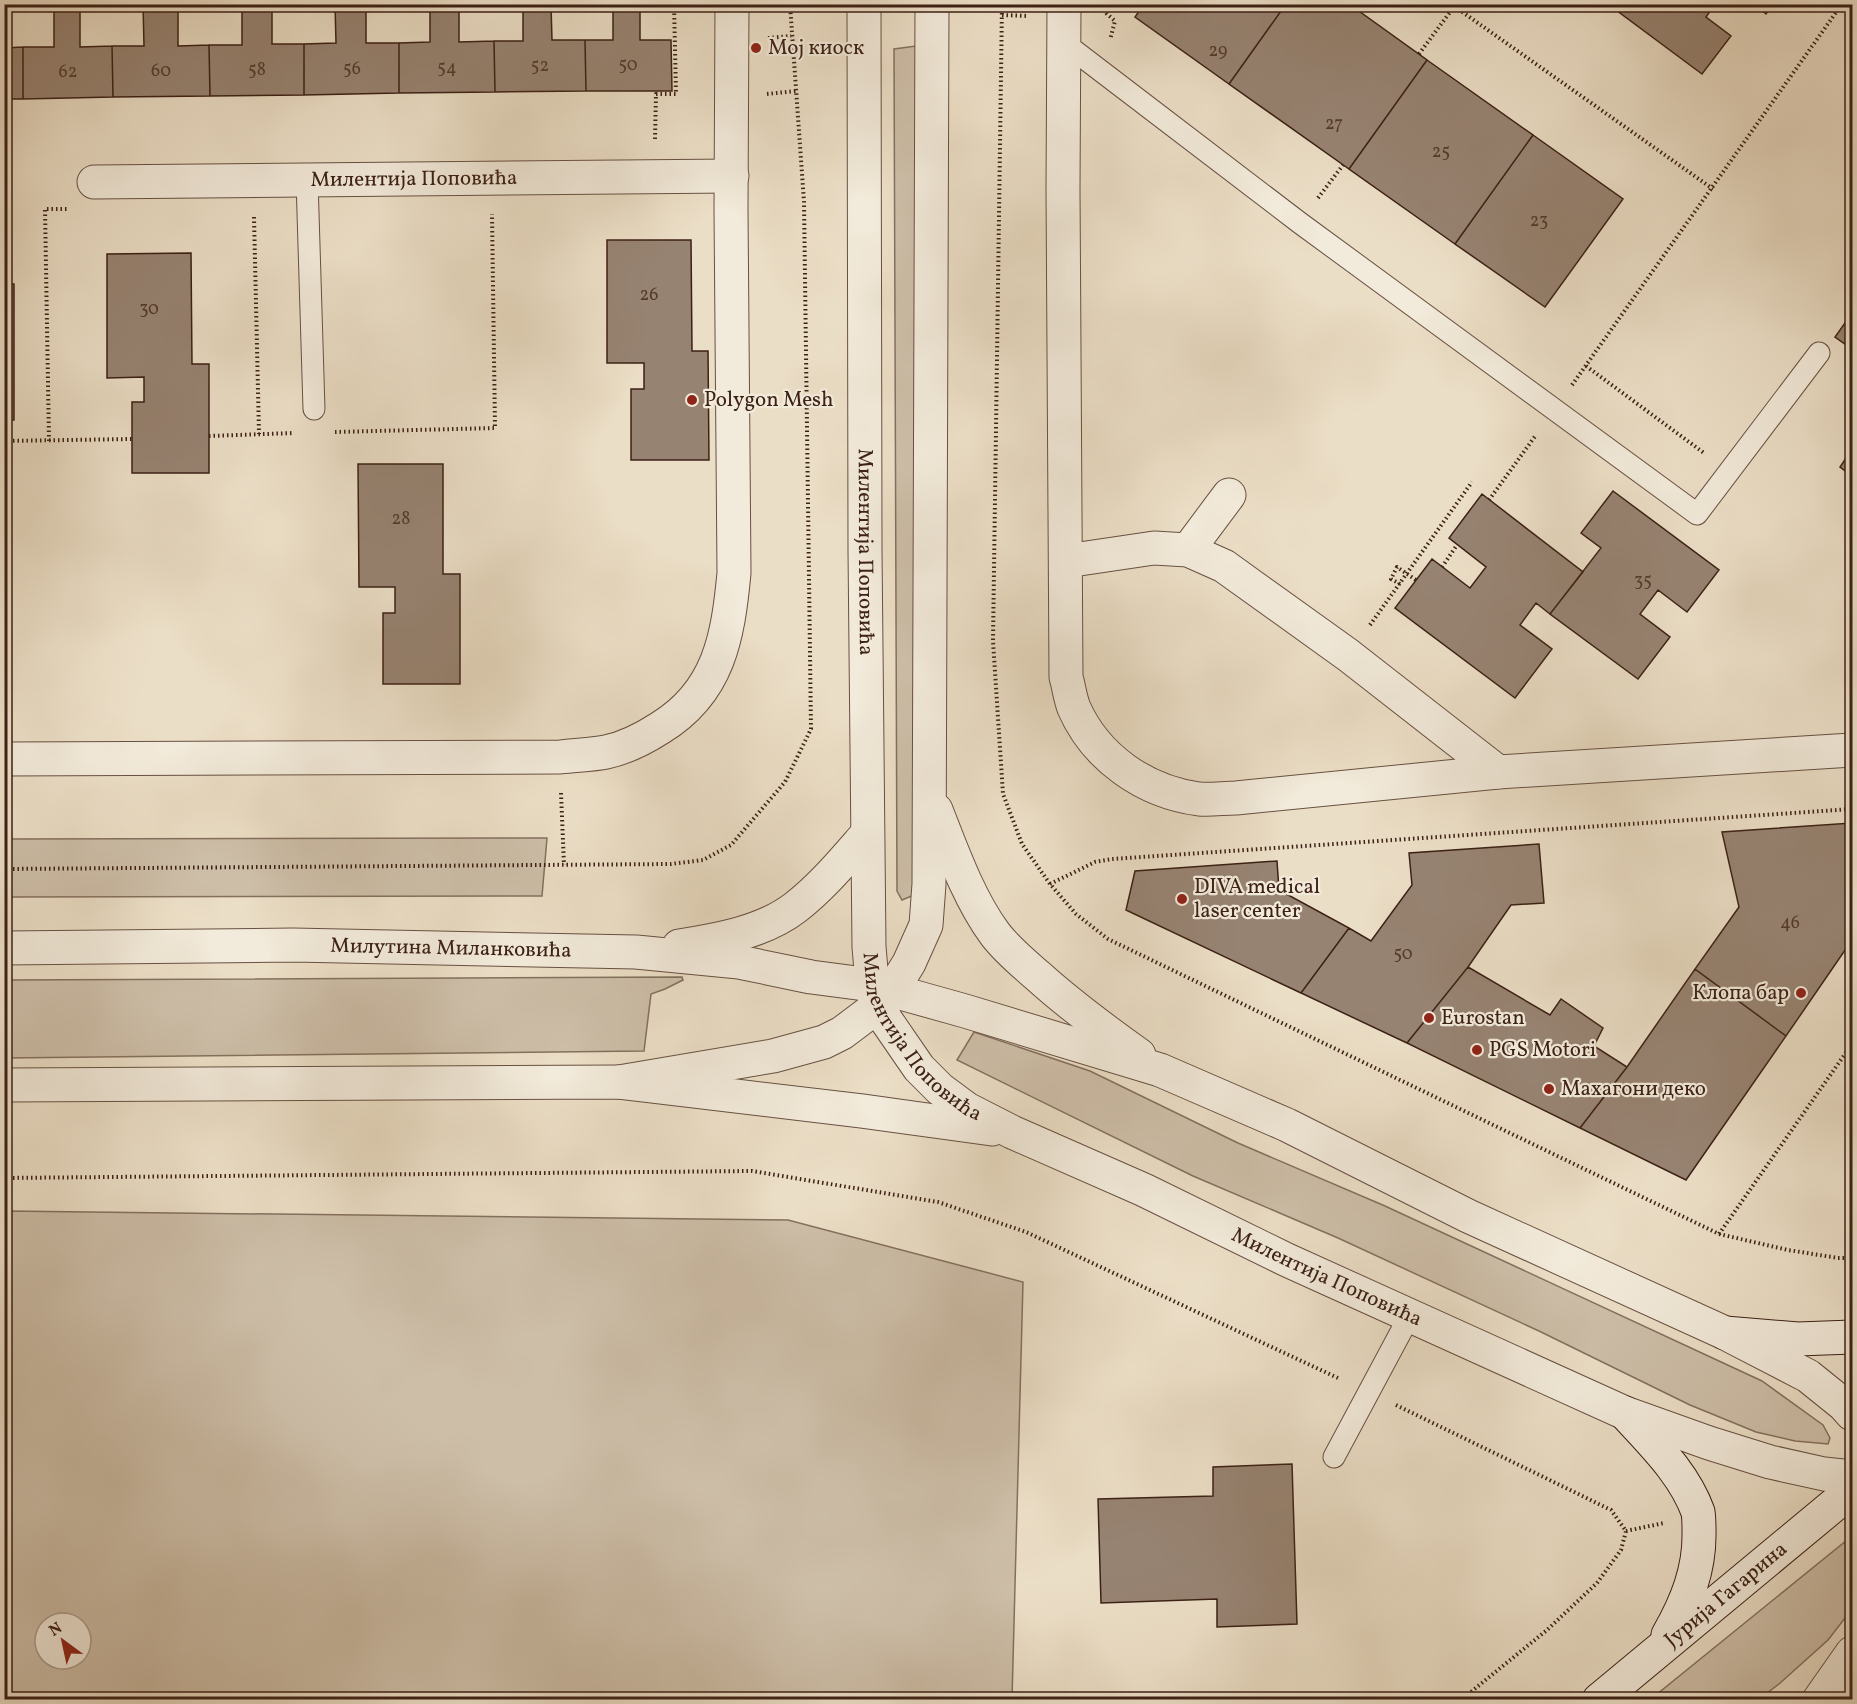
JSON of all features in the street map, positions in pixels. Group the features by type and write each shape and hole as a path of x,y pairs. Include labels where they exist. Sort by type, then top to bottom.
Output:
{"street":[{"path":"4,759 560,756 604,753 625,747 678,717 707,684 722,650 731,608 734,573 732,4"},
{"name":"Милентија Поповића","path":"864,4 867,834 881,994 899,1041 919,1068 940,1089 967,1109 1012,1132 1144,1190 1287,1260 1625,1413 1708,1443 1770,1462 1824,1474 1852,1477"},
{"path":"619,1082 743,1063 824,1042 856,1024 909,963 926,925 930,794 932,4"},
{"path":"1064,4 1066,677 1074,708 1101,750 1133,776 1179,795 1201,799 1236,798 1498,772 1852,750"},
{"name":"Милентија Поповића","path":"94,182 732,176"},
{"path":"1188,550 1229,495"},
{"path":"1066,561 1155,548 1188,550 1224,566 1348,655 1498,772"},
{"path":"930,794 953,855 994,933 1017,958 1058,994 1160,1070"},
{"path":"636,952 704,942 744,932 769,922 795,908 830,875 867,834"},
{"name":"Милутина Миланковића","path":"4,948 293,945 636,952 738,962 811,976 881,994"},
{"name":"Милентија Поповића","path":"881,994 1160,1070 1287,1125 1468,1216 1725,1333 1808,1376 1852,1414"},
{"path":"4,1085 619,1082 1012,1132"},
{"path":"1725,1333 1798,1339 1852,1337"},
{"path":"1625,1413 1687,1488 1699,1515 1699,1558 1690,1591 1659,1650"},
{"name":"Јурија Гагарина","path":"1599,1700 1852,1490"},
{"path":"1819,1700 1852,1653"},
{"path":"1829,1700 1852,1679"}],"lane":[{"path":"1063,42 1300,223 1697,514 1819,353"},
{"path":"308,180 314,409"},
{"path":"1334,1456 1410,1315"}],"path":[{"path":"655,175 656,94 676,94 674,4"},
{"path":"4,868 671,864 703,860 731,845 785,782 811,729 804,202 790,4"},
{"path":"1002,4 993,640 1003,794 1022,844 1050,884 1076,914 1108,939 1719,1234 1788,1250 1852,1258"},
{"path":"1729,471 1586,366 1842,4"},
{"path":"1419,54 1454,5 1713,189"},
{"path":"1300,223 1343,165"},
{"path":"330,432 495,428 491,177"},
{"path":"254,180 259,434"},
{"path":"45,210 49,441"},
{"path":"209,436 295,433"},
{"path":"4,441 132,439"},
{"path":"1348,655 1472,482"},
{"path":"1442,567 1457,545"},
{"path":"1400,584 1390,579 1397,567 1416,580"},
{"path":"560,756 564,865"},
{"path":"1050,884 1095,862 1112,859 1852,809"},
{"path":"1719,1234 1852,1044"},
{"path":"4,1178 752,1171 938,1202 1026,1232 1369,1392 1611,1510 1626,1531 1621,1550 1597,1582 1547,1630 1461,1700"}],"shaded area":[{"path":"916,46 914,895 902,900 897,891 894,49"},
{"path":"547,838 542,896 5,897 5,839"},
{"path":"682,977 683,980 651,994 644,1051 5,1058 5,980"},
{"path":"974,1032 1090,1071 1238,1143 1385,1206 1762,1381 1823,1425 1830,1438 1828,1444 1795,1441 1756,1432 1690,1405 1539,1331 1338,1238 1193,1176 957,1060"},
{"path":"5,1211 788,1220 1023,1282 1012,1699 5,1699"},
{"path":"1852,1536 1852,1609 1828,1640 1779,1684 1759,1699 1651,1699"}],"building":[{"path":"4,4 24,4 24,6 4,7"},
{"path":"24,4 113,4 80,5 80,47 112,46 113,97 23,99 23,47 54,47 54,6 24,6"},
{"path":"143,4 178,4 178,46 209,45 210,96 113,97 112,46 144,46"},
{"path":"242,4 272,4 272,44 304,44 304,95 210,96 209,45 242,45"},
{"path":"335,4 366,4 366,43 399,43 399,93 304,95 304,44 336,43"},
{"path":"430,4 459,4 459,42 494,41 495,92 399,93 399,43 430,42"},
{"path":"523,4 551,4 552,40 585,40 586,91 495,92 494,41 523,41"},
{"path":"613,4 640,4 640,40 671,40 672,91 586,91 585,40 613,40"},
{"path":"1144,4 1286,4 1229,84 1135,17"},
{"path":"1286,4 1349,4 1427,60 1349,169 1229,84"},
{"path":"1608,4 1620,4 1616,10"},
{"path":"1620,4 1715,4 1706,17 1731,36 1702,74 1616,10"},
{"path":"1754,4 1773,4 1766,14"},
{"path":"23,47 23,99 4,99 4,48"},
{"path":"1427,60 1533,135 1455,244 1349,169"},
{"path":"1533,135 1623,199 1545,307 1455,244"},
{"path":"607,240 691,240 692,351 708,351 709,460 631,460 631,389 644,389 644,363 607,363"},
{"path":"191,253 192,364 209,364 209,473 132,473 132,402 144,402 144,377 107,378 107,254"},
{"path":"4,284 14,284 14,420 4,420"},
{"path":"1852,313 1852,349 1835,337"},
{"path":"1852,449 1852,476 1840,467"},
{"path":"358,464 443,464 443,574 460,574 460,684 383,684 383,613 395,613 395,587 359,587"},
{"path":"1613,491 1719,570 1687,612 1658,590 1640,614 1670,637 1638,679 1550,614 1601,548 1581,533"},
{"path":"1482,494 1583,572 1550,614 1536,603 1520,625 1552,649 1515,698 1395,608 1432,559 1470,588 1486,567 1449,538"},
{"path":"1852,823 1852,940 1786,1036 1695,969 1739,907 1722,832"},
{"path":"1539,844 1544,903 1511,905 1468,967 1407,1043 1301,993 1349,928 1371,941 1412,885 1409,853"},
{"path":"1277,861 1279,890 1349,928 1301,993 1126,910 1135,871"},
{"path":"1468,967 1550,1015 1561,999 1603,1028 1594,1046 1627,1067 1580,1128 1407,1043"},
{"path":"1695,969 1786,1036 1686,1180 1580,1128 1627,1067"},
{"path":"1292,1464 1297,1624 1217,1627 1217,1599 1101,1603 1098,1499 1213,1496 1213,1467"}],"place":[{"name":"Мој киоск","path":"756,48"},
{"name":"Polygon Mesh","path":"692,400"},
{"name":"DIVA medical laser center","path":"1182,899"},
{"name":"Клопа бар","path":"1801,993"},
{"name":"Eurostan","path":"1429,1018"},
{"name":"PGS Motori","path":"1477,1050"},
{"name":"Махагони деко","path":"1549,1089"}]}
